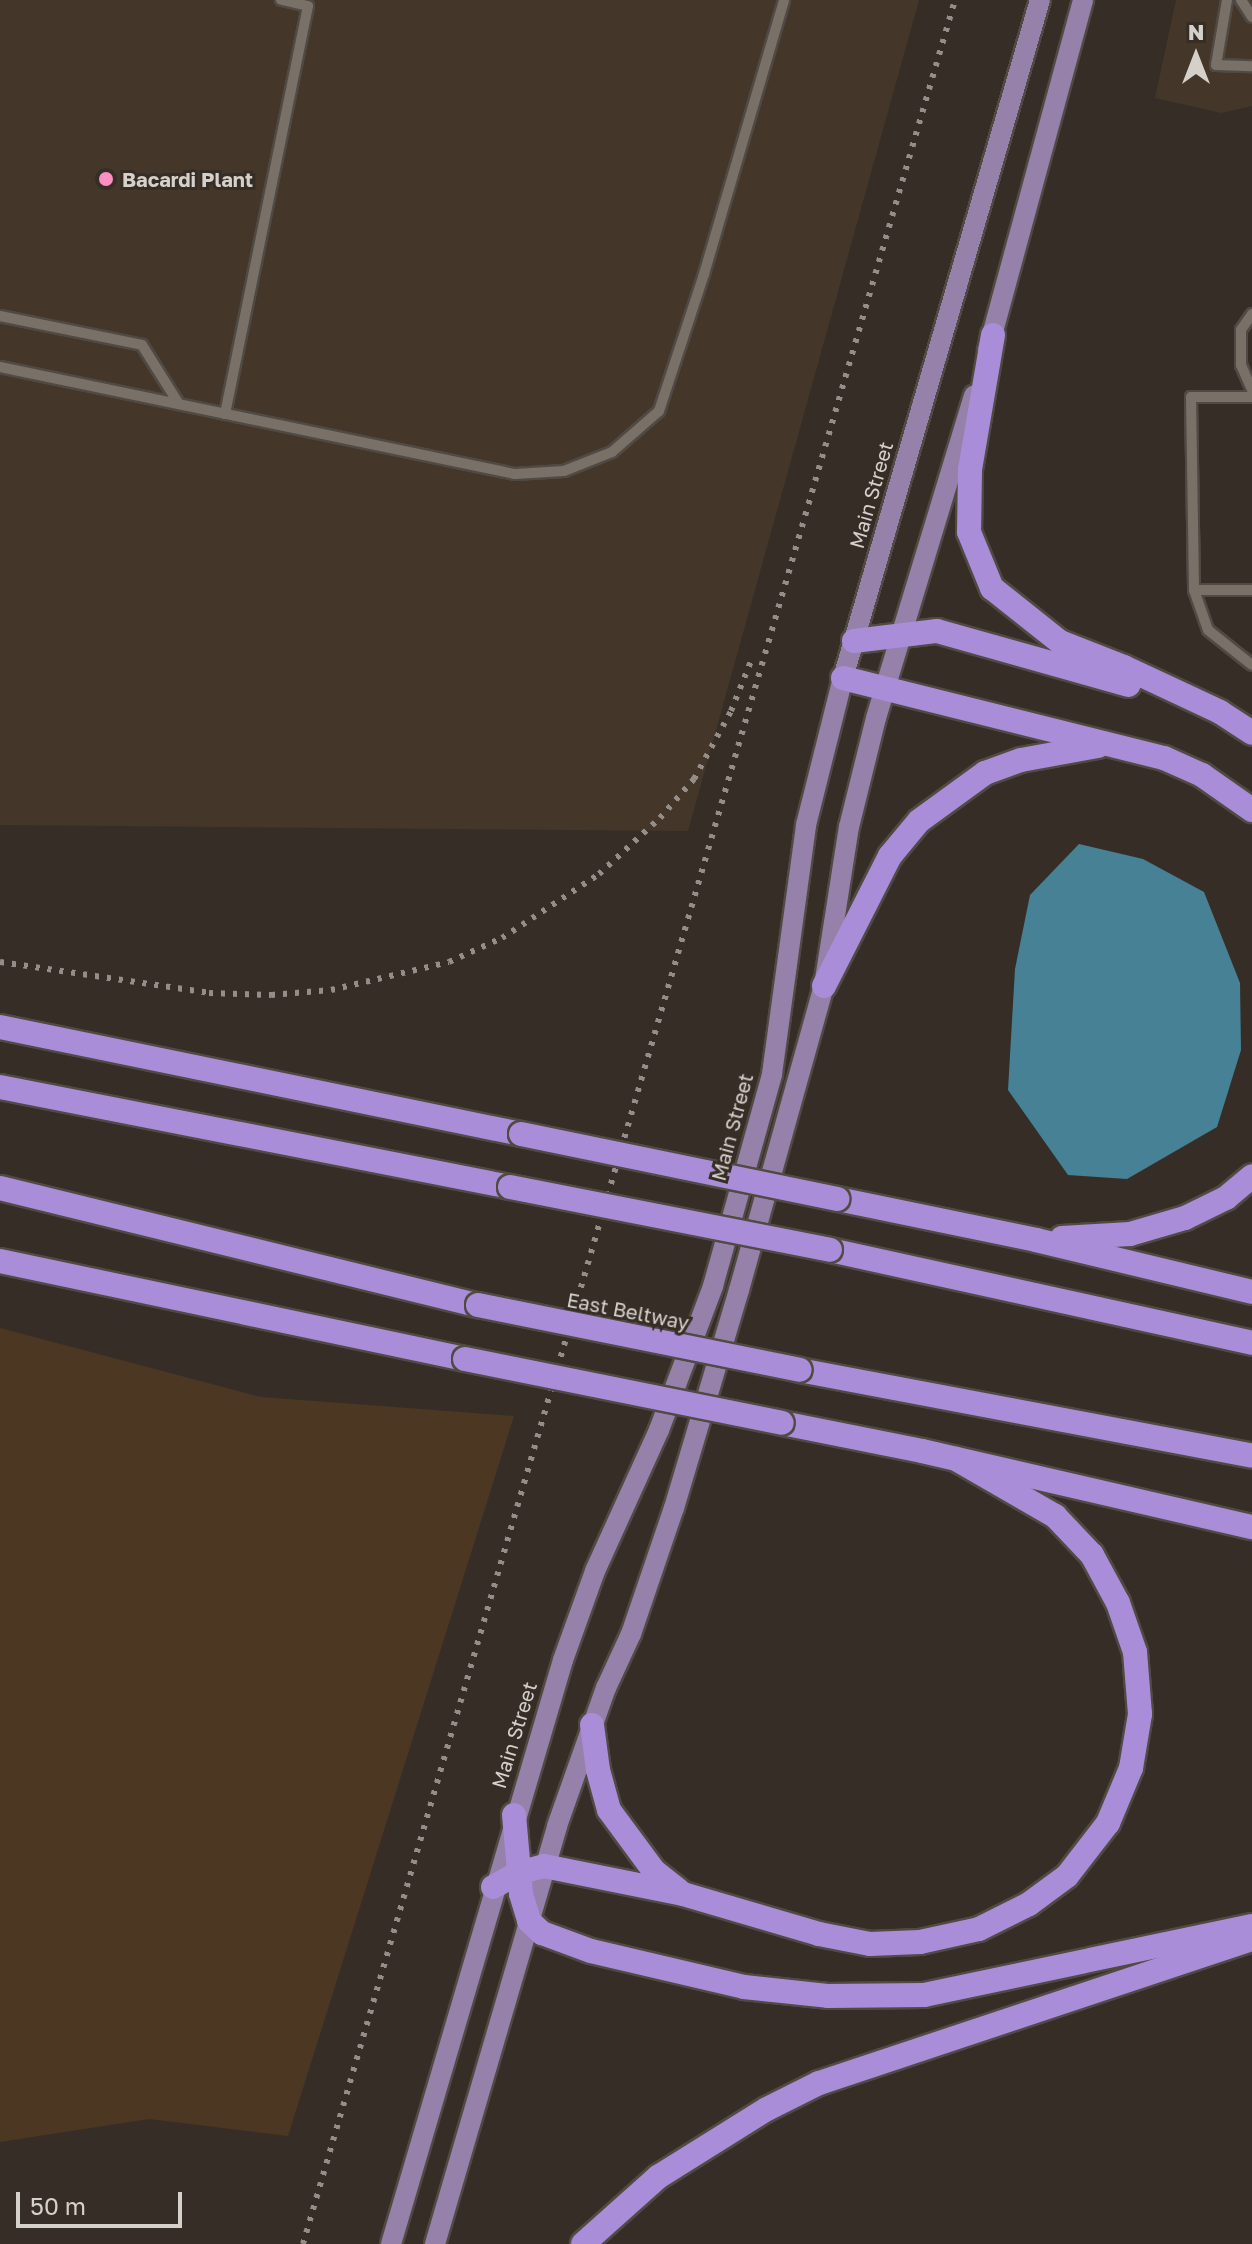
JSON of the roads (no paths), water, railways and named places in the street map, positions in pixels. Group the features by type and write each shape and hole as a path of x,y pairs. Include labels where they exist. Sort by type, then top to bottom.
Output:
{"highway":[{"path":"993,335 970,470 969,532 992,588 1060,642 1124,667 1220,712 1252,733"},
{"path":"854,641 937,631 1094,673 1220,712"},
{"path":"843,678 1164,758 1202,775 1252,810"},
{"path":"824,986 890,856 919,821 985,773 1021,760 1105,744"},
{"path":"0,1027 1036,1240 1252,1292"},
{"path":"0,1087 830,1250 1252,1343"},
{"path":"1036,1240 1130,1234 1185,1218 1226,1198 1252,1176"},
{"name":"East Beltway","path":"0,1188 478,1305 1252,1456"},
{"path":"0,1261 956,1459 1252,1527"},
{"path":"493,1887 518,1873 544,1866 683,1894 825,1935 870,1944 920,1942 979,1929 1029,1904 1067,1876 1108,1823 1131,1768 1140,1714 1135,1652 1118,1603 1092,1555 1055,1516 956,1459"},
{"path":"592,1725 598,1770 609,1810 654,1871 683,1894"},
{"path":"514,1815 518,1873 529,1921 542,1933 591,1951 744,1987 828,1996 924,1995 1252,1926"},
{"path":"583,2244 658,2177 767,2109 819,2083 1252,1939"}],"main road":[{"name":"Main Street","path":"391,2244 514,1815 595,1571 659,1430 717,1271 772,1074 806,825 843,678 1040,0"},
{"path":"435,2244 544,1866 592,1725 631,1634 674,1508 824,986 849,827 885,687 993,335 1083,0"}],"lane":[{"path":"225,414 308,6 281,0"},
{"path":"0,367 515,474 564,471 612,452 659,411 704,274 784,0"},
{"path":"1227,0 1216,65 1252,66"},
{"path":"1241,0 1252,17"},
{"path":"1252,314 1241,330 1241,365 1252,390"},
{"path":"0,316 142,345 179,404"},
{"path":"1252,397 1191,397 1194,590 1208,630 1252,665"},
{"path":"1194,590 1252,590"}],"water":[{"path":"1079,844 1143,859 1204,892 1240,983 1241,1050 1217,1127 1127,1179 1068,1175 1008,1090 1015,969 1030,895"}],"railway":[{"path":"303,2244 955,0"},
{"path":"0,962 209,993 271,995 331,990 449,962 502,938 599,874 660,818 694,779 731,711 751,661"}],"place":[{"name":"Bacardi Plant","path":"106,179"}]}
